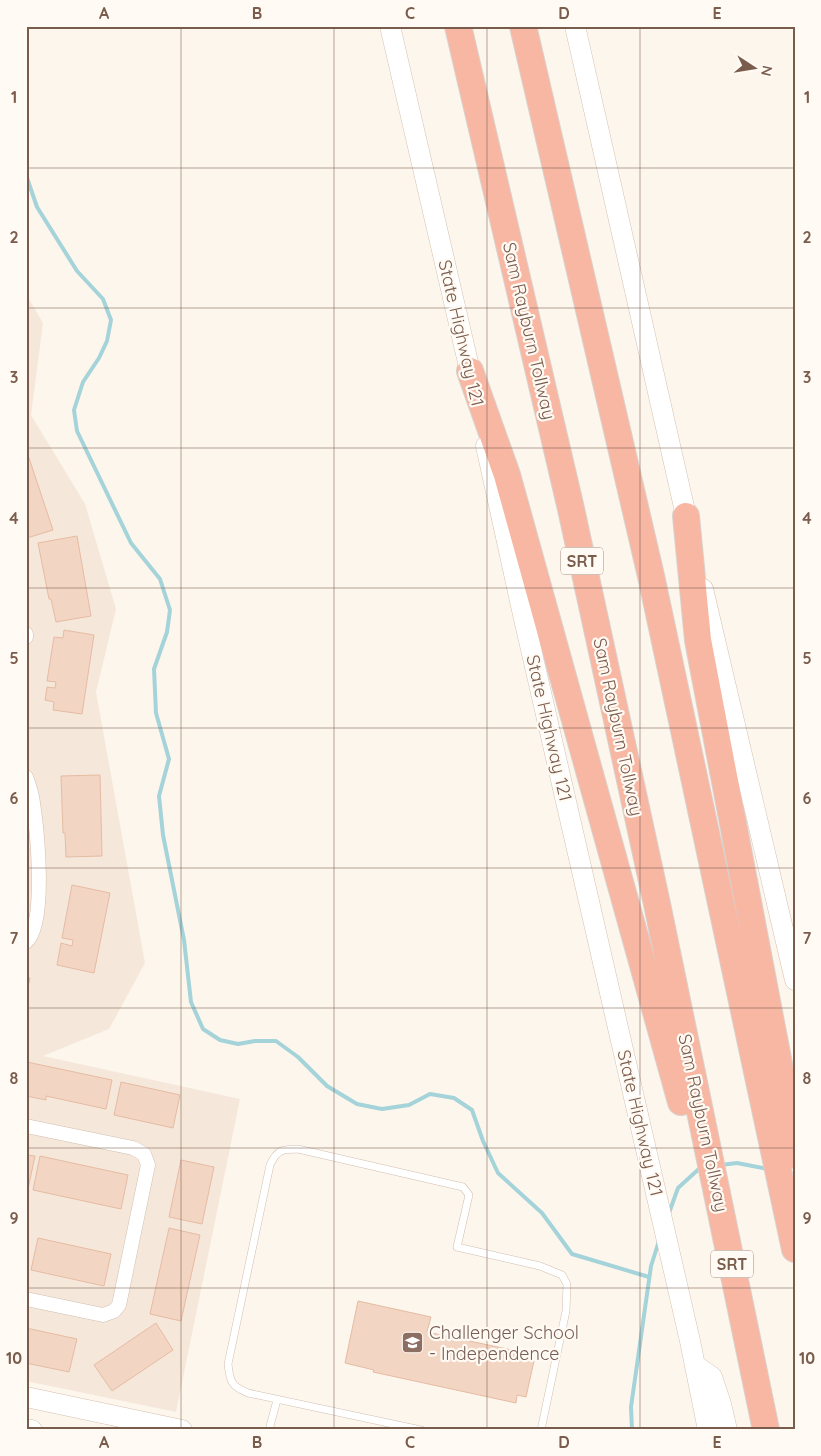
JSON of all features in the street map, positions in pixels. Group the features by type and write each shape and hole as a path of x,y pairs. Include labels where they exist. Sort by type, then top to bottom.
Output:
{"highway":[{"name":"Sam Rayburn Tollway","path":"458,26 571,509 655,894 699,1162 718,1192 766,1430"},
{"path":"523,26 771,1082 795,1155"},
{"path":"470,371 507,475 689,1099"},
{"path":"686,516 698,640 771,1082 795,1249"}],"main road":[{"name":"State Highway 121","path":"390,26 690,1341 708,1430"},
{"path":"575,26 686,516 795,980"},
{"path":"694,1430 686,1389 695,1365 712,1378 727,1430"},
{"path":"26,1397 171,1429"},
{"path":"26,1429 32,1430"}],"street":[{"path":"26,776 33,801 40,868 36,922 31,938 26,942"},
{"path":"26,1126 133,1148 144,1154 148,1165 119,1306 114,1311 103,1315 26,1299"}],"lane":[{"path":"421,1430 277,1400 236,1388 230,1379 228,1364 270,1165 274,1156 282,1149 298,1149 463,1187 470,1195 457,1247 540,1266 562,1276 567,1284 566,1311 541,1430"},
{"path":"269,1430 277,1400"}],"shaded area":[{"path":"26,294 43,323 31,415 85,504 116,609 96,692 145,963 109,1029 43,1056 240,1099 176,1412 26,1381"}],"building":[{"path":"26,449 53,530 27,538 26,536"},
{"path":"77,536 91,616 56,622 51,599 49,599 38,543"},
{"path":"64,630 94,635 82,714 53,710 54,702 45,700 47,687 55,688 56,682 47,681 54,637 63,638"},
{"path":"100,775 102,856 66,857 65,833 63,833 61,776"},
{"path":"72,885 110,893 94,973 57,965 61,943 72,946 73,940 62,938"},
{"path":"26,977 30,978 26,996"},
{"path":"27,1062 112,1080 106,1109 46,1096 46,1100 26,1096"},
{"path":"121,1082 180,1095 173,1128 114,1115"},
{"path":"26,1155 35,1156 28,1189 26,1189"},
{"path":"40,1156 128,1175 121,1209 33,1190"},
{"path":"181,1160 214,1167 202,1224 169,1217"},
{"path":"169,1228 200,1235 181,1321 150,1314"},
{"path":"38,1238 111,1254 104,1286 31,1270"},
{"name":"Challenger School - Independence","path":"358,1301 431,1317 427,1332 526,1353 525,1359 534,1361 526,1397 517,1395 516,1403 373,1372 374,1370 345,1363"},
{"path":"156,1323 173,1350 112,1391 94,1365"},
{"path":"26,1328 77,1339 69,1372 26,1363"}],"waterway":[{"path":"26,175 37,207 77,271 103,299 111,320 107,341 99,358 83,382 74,410 77,431 131,543 160,579 170,610 167,632 154,669 156,713 169,759 159,796 163,835 184,940 191,1002 203,1029 220,1040 238,1044 255,1041 276,1041 298,1057 327,1086 357,1104 382,1109 409,1105 430,1094 454,1098 472,1110 483,1141 498,1173 542,1213 572,1254 649,1277"},
{"path":"721,1165 737,1163 768,1169"},
{"path":"669,1213 678,1188 701,1167"},
{"path":"632,1430 631,1407 651,1266 659,1241"}],"place":[{"name":"Challenger School - Independence","path":"413,1343"}]}
